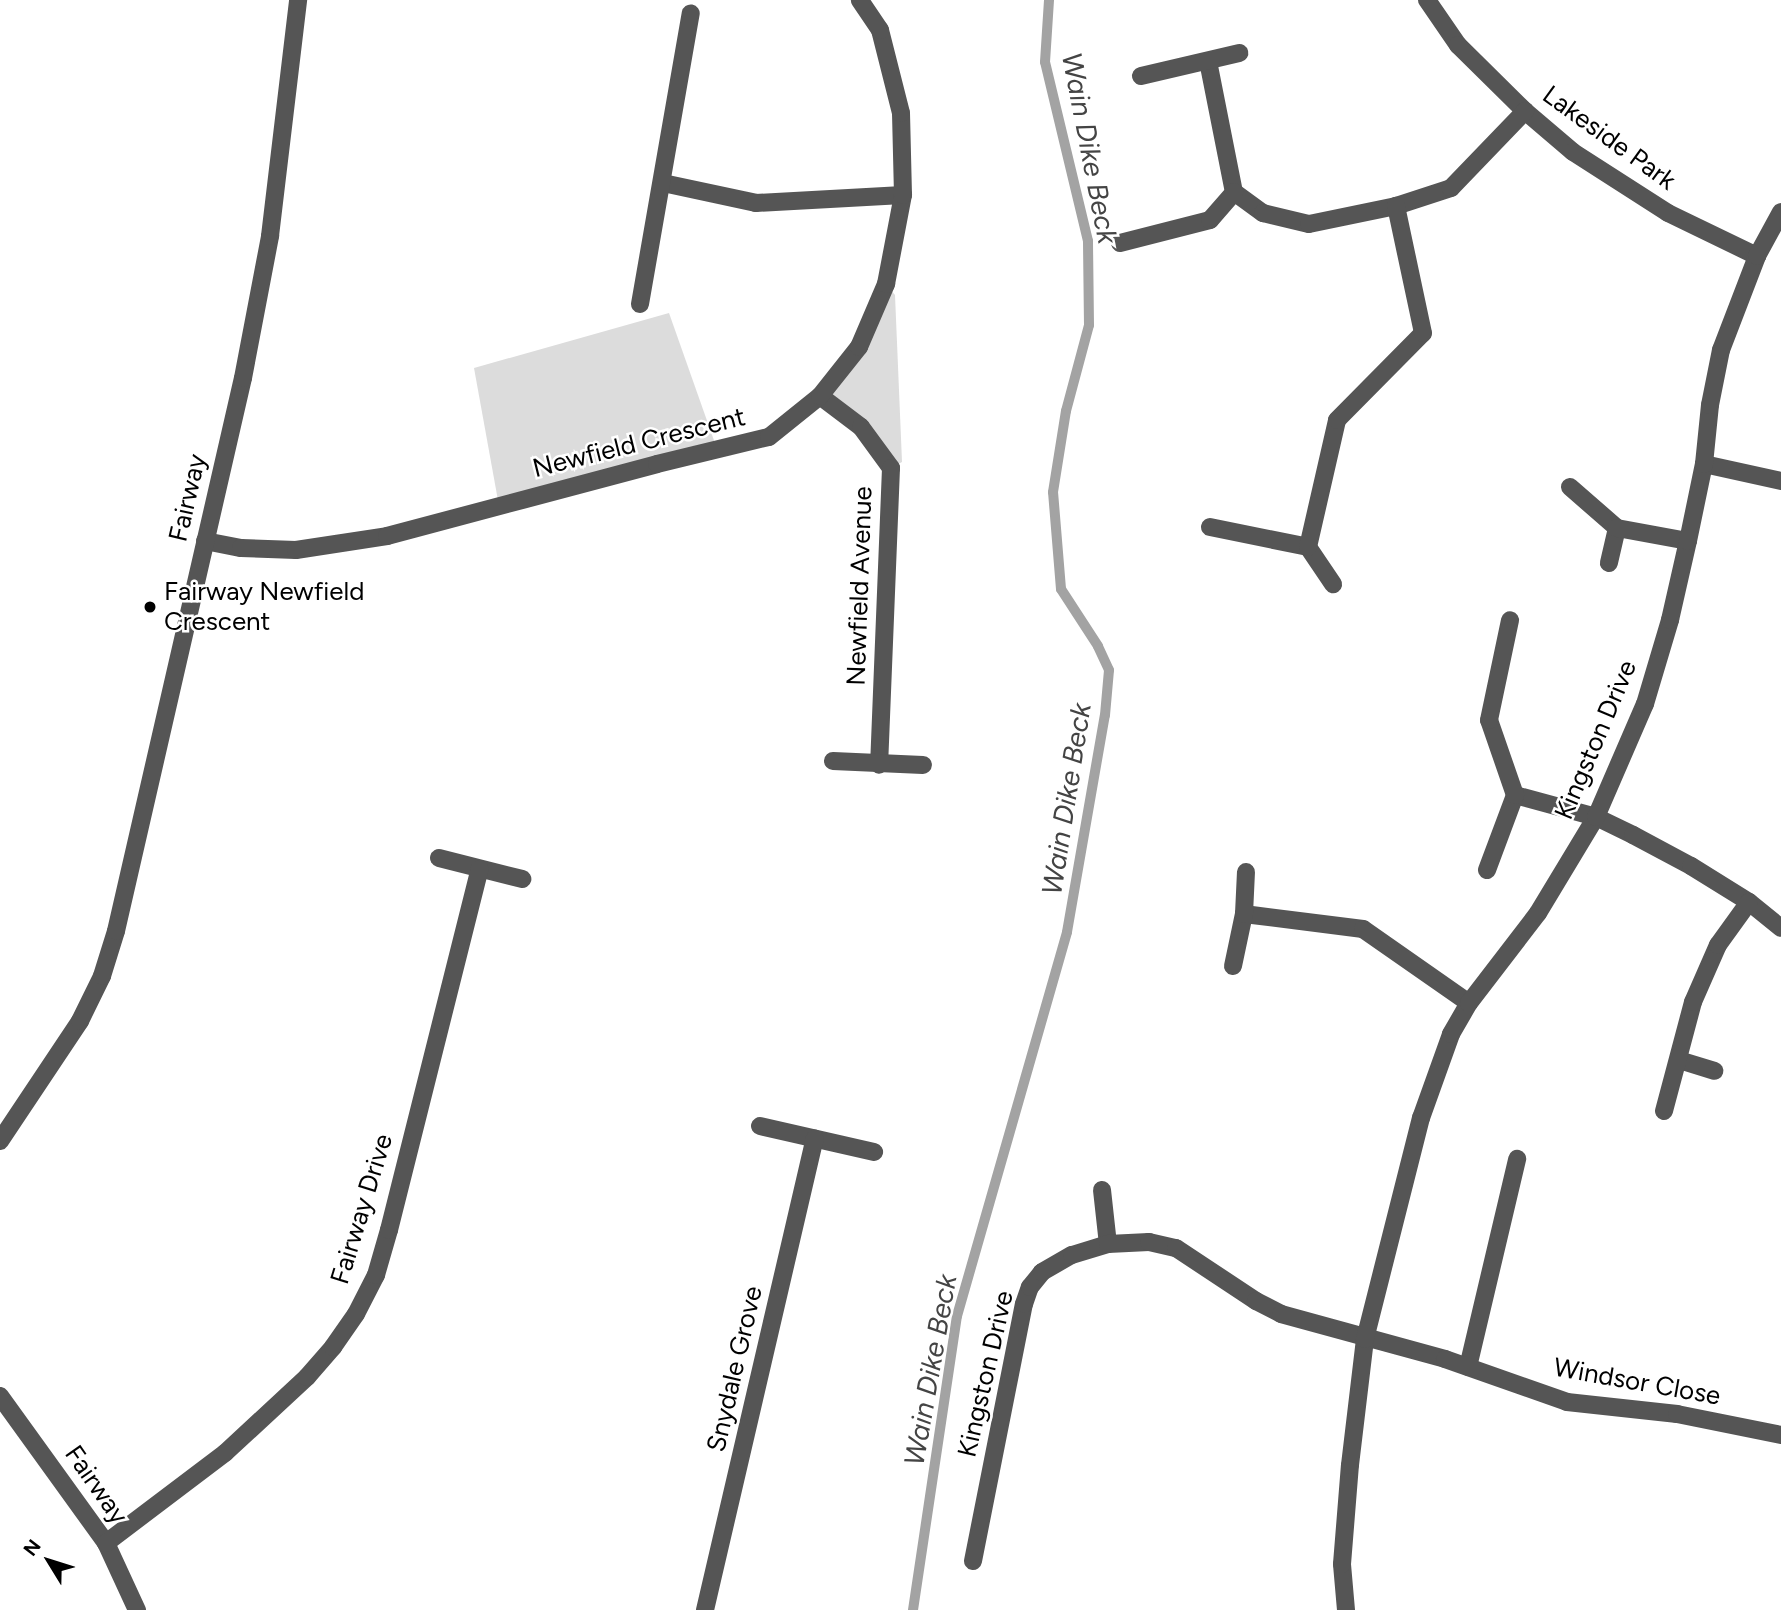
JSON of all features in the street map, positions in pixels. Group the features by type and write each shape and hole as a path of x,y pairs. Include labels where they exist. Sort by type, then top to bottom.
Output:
{"street":[{"name":"Fairway","path":"0,1141 80,1021 102,976 116,931 243,378 270,236 298,0"},
{"name":"Newfield Crescent","path":"205,541 241,548 296,550 387,536 769,437 820,396 859,347 887,284 903,195 901,113 880,30 860,0"},
{"name":"Lakeside Park","path":"1427,0 1458,45 1525,111 1614,180 1668,213 1757,256"},
{"path":"640,304 691,13"},
{"path":"1141,76 1239,53"},
{"path":"1208,61 1234,192 1264,213 1309,224 1396,206 1451,188 1525,111"},
{"path":"663,183 756,203 903,195"},
{"path":"1120,243 1210,220 1234,192"},
{"path":"1308,547 1337,420 1423,333 1396,206"},
{"name":"Kingston Drive","path":"1346,1610 1342,1564 1350,1465 1365,1339 1421,1118 1451,1034 1469,1003 1538,913 1596,817 1645,704 1670,620 1688,541 1704,464 1710,405 1721,350 1757,256 1781,212"},
{"name":"Newfield Avenue","path":"820,396 861,427 891,468 879,765"},
{"path":"1704,464 1781,481"},
{"path":"1570,487 1616,528 1688,541"},
{"path":"1210,527 1308,547 1333,584"},
{"path":"1609,563 1616,528"},
{"path":"1487,870 1515,795 1489,720 1510,621"},
{"path":"833,761 923,765"},
{"path":"1515,795 1596,817 1691,866 1749,902 1781,928"},
{"path":"439,858 522,879"},
{"name":"Fairway Drive","path":"106,1543 225,1453 307,1377 333,1347 356,1314 376,1275 480,869"},
{"path":"1233,966 1244,914 1246,872"},
{"path":"1664,1111 1693,1002 1718,945 1749,902"},
{"path":"1244,914 1363,929 1469,1003"},
{"path":"1679,1060 1714,1071"},
{"path":"760,1126 874,1152"},
{"name":"Snydale Grove","path":"705,1610 816,1139"},
{"path":"1468,1367 1517,1159"},
{"path":"1102,1189 1108,1244"},
{"name":"Kingston Drive","path":"973,1561 1027,1296 1042,1272 1072,1255 1108,1244 1149,1242 1176,1248 1256,1301 1282,1314 1365,1339"},
{"name":"Windsor Close","path":"1365,1339 1468,1367 1567,1402 1677,1414 1781,1435"},
{"name":"Fairway","path":"0,1396 106,1543 138,1610"}],"shaded area":[{"path":"886,284 895,295 902,462 891,468 820,396"},
{"path":"669,313 717,449 499,506 474,368"}],"waterway":[{"name":"Wain Dike Beck","path":"913,1610 957,1316 1067,932 1105,715 1109,670 1098,646 1061,589 1053,492 1066,411 1089,325 1088,241 1045,62 1049,0"}],"place":[{"name":"Fairway Newfield Crescent","path":"150,607"}]}
